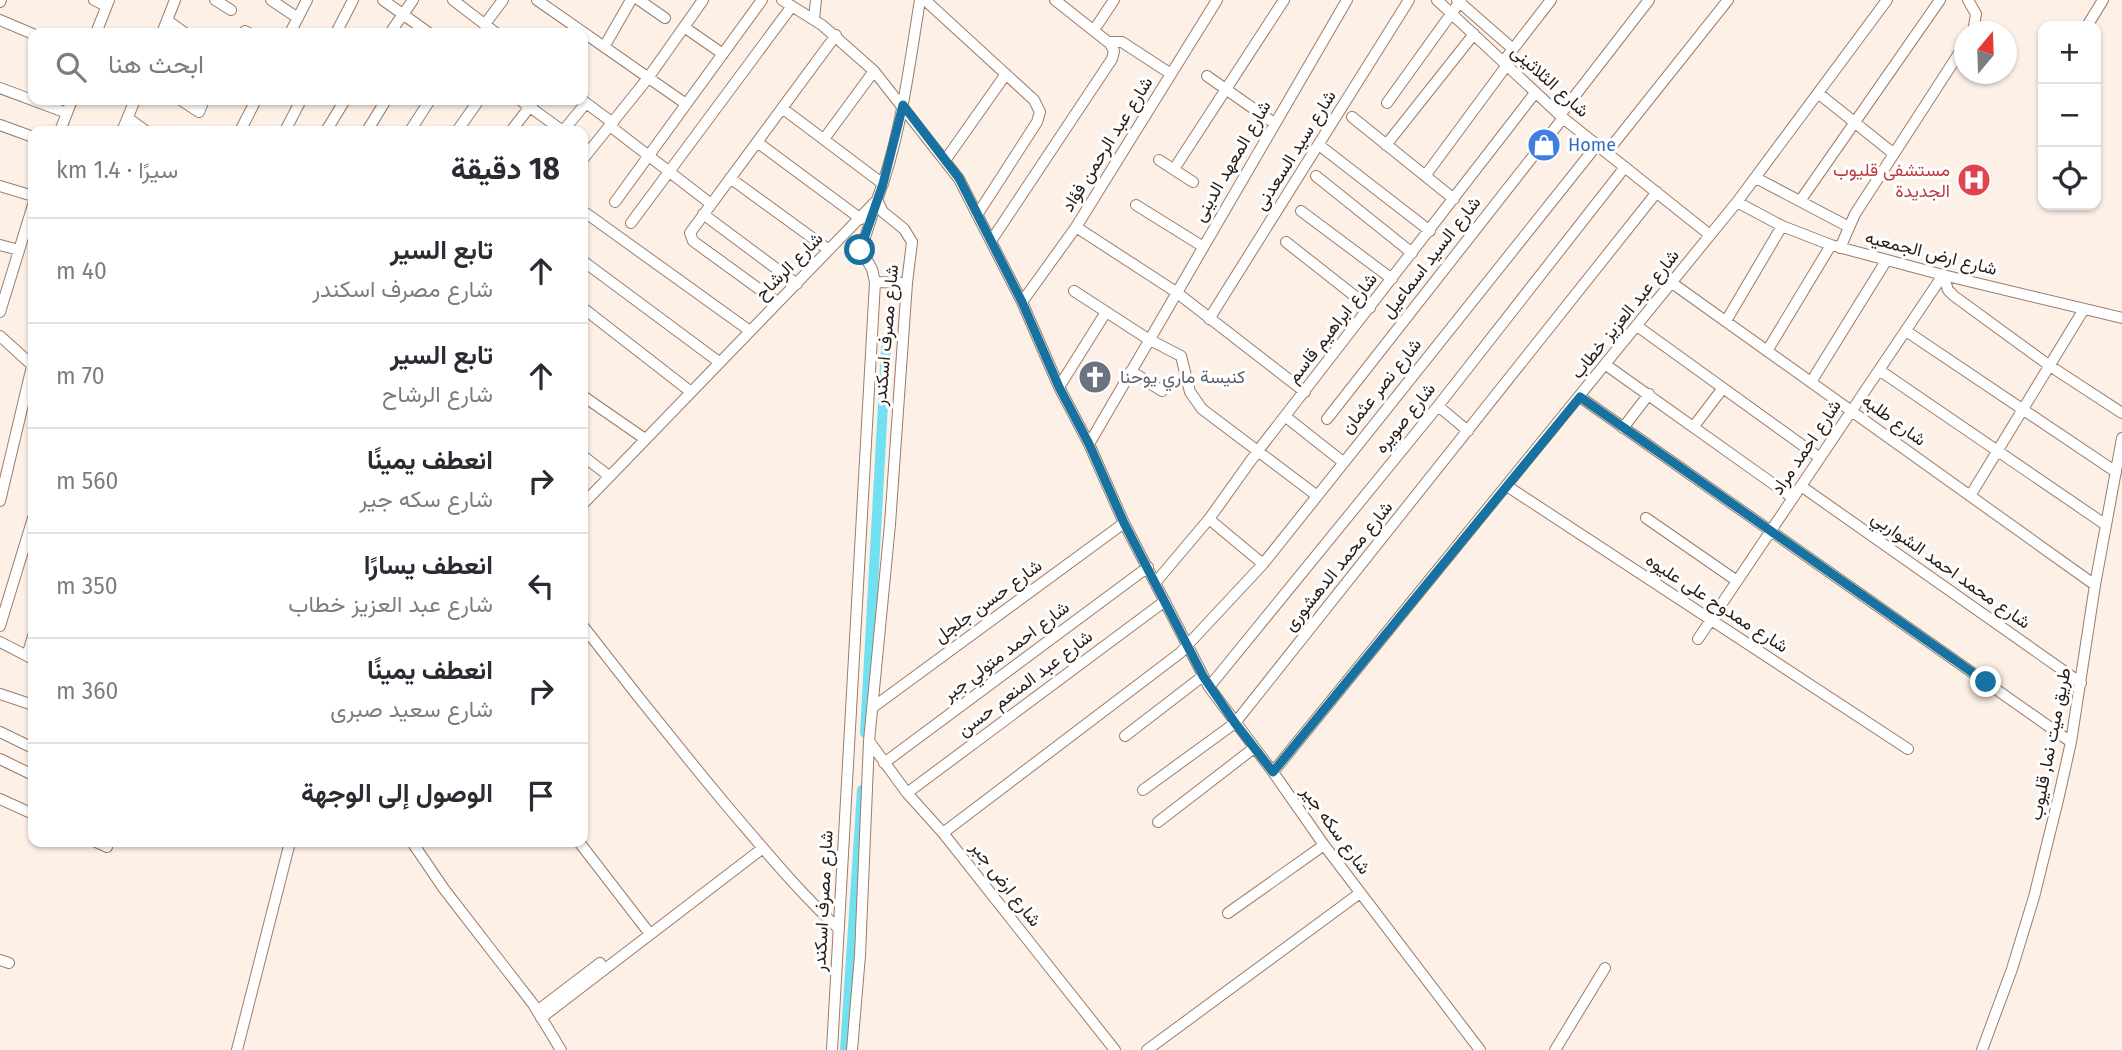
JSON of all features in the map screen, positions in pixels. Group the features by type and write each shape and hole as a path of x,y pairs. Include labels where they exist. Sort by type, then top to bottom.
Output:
{"street":[{"path":"94,0 108,3 98,28"},
{"path":"164,28 175,0"},
{"path":"215,0 231,10"},
{"path":"271,0 298,18"},
{"path":"293,28 307,0"},
{"path":"339,28 353,0"},
{"path":"383,0 421,28"},
{"path":"394,28 413,0"},
{"path":"453,0 490,28"},
{"path":"478,28 503,0"},
{"path":"537,0 577,28"},
{"path":"604,47 631,0"},
{"path":"639,0 665,18"},
{"path":"588,153 648,78 703,0"},
{"path":"615,202 762,0"},
{"path":"814,19 816,0"},
{"name":"شارع الرشاح","path":"588,499 877,200 903,105 920,0"},
{"path":"991,241 1112,59 1114,51 1109,42 1055,0"},
{"path":"1094,30 1114,0"},
{"name":"شارع عبد الرحمن فؤاد","path":"1022,302 1076,227 1217,0"},
{"path":"1174,169 1284,0"},
{"name":"شارع المعهد الدينى","path":"1089,444 1347,0"},
{"name":"شارع سيد السعدنى","path":"1209,318 1409,0"},
{"name":"شارع الثلاثينى","path":"1437,0 1535,93 1710,235"},
{"path":"1425,176 1513,49 1551,0"},
{"name":"شارع السيد اسماعيل","path":"1327,419 1649,0"},
{"path":"1606,152 1728,0"},
{"name":"شارع عبد العزيز خطاب","path":"1273,772 1737,202 1887,0"},
{"path":"1800,201 1940,0"},
{"path":"1968,0 1976,15 1975,21"},
{"path":"2090,21 2103,0"},
{"path":"1387,103 1459,1"},
{"name":"شارع الثلاثينى","path":"1459,1 1513,49"},
{"path":"931,2 1034,100 1040,112 1037,122 977,215"},
{"path":"631,223 787,3"},
{"name":"شارع سكه جير","path":"787,3 836,35 874,71 959,178 1022,302 1124,523 1209,687 1324,845 1480,1050"},
{"path":"0,20 28,32"},
{"path":"167,20 178,28"},
{"path":"684,27 723,54"},
{"path":"1386,145 1474,34"},
{"path":"777,302 693,241 690,235 836,35"},
{"path":"588,36 686,104"},
{"path":"1109,42 1122,42 1171,74"},
{"path":"1768,351 1954,61"},
{"path":"824,139 874,71"},
{"path":"946,159 1006,74"},
{"path":"1207,76 1274,123"},
{"path":"0,88 28,98"},
{"name":"شارع ابراهيم قاسم","path":"1156,583 1209,519 1535,93"},
{"path":"1818,93 1894,154"},
{"path":"588,104 711,204"},
{"path":"46,105 67,113"},
{"path":"62,126 70,105"},
{"path":"124,126 133,105"},
{"path":"188,105 199,112 202,105"},
{"path":"243,126 253,105"},
{"path":"288,126 298,105"},
{"path":"329,126 342,105"},
{"path":"370,126 383,105"},
{"path":"413,126 427,105"},
{"path":"461,126 475,105"},
{"path":"514,126 526,105"},
{"path":"532,105 558,126"},
{"path":"567,126 581,105"},
{"path":"782,107 883,184"},
{"path":"1352,117 1454,199"},
{"path":"128,118 139,126"},
{"path":"0,125 28,135"},
{"path":"757,142 861,219"},
{"path":"1319,145 1430,231"},
{"name":"شارع نصر عثمان","path":"943,833 1170,661 1229,603 1597,145"},
{"path":"1159,160 1193,181"},
{"name":"شارع صويره","path":"1209,687 1438,406 1625,167"},
{"path":"1316,176 1412,253"},
{"path":"730,178 829,250"},
{"path":"1756,178 1849,227"},
{"path":"0,186 28,194"},
{"name":"شارع محمد الدهشورى","path":"1143,790 1235,723 1657,192"},
{"name":"شارع مصرف اسكندر","path":"832,1050 875,282 872,269 860,250 877,200"},
{"name":"شارع مصرف اسكندر","path":"852,1050 860,955 869,741 890,524 907,283 912,250 909,235 887,217 877,200"},
{"name":"شارع ارض الجمعيه","path":"1737,202 1782,226 1835,247 2122,318"},
{"path":"1136,205 1202,246"},
{"path":"1301,211 1392,279"},
{"path":"703,214 797,284"},
{"path":"588,215 750,331"},
{"path":"0,313 28,221"},
{"path":"1726,321 1782,226"},
{"path":"1076,227 1176,292 1305,392"},
{"path":"1286,242 1370,308"},
{"path":"0,245 19,250"},
{"path":"1811,382 1886,261"},
{"path":"588,265 719,362"},
{"path":"1943,275 1948,290 1954,296 2049,366 2122,413"},
{"name":"شارع احمد مراد","path":"1698,639 1943,275"},
{"path":"875,282 907,283"},
{"name":"شارع طلبه","path":"1672,283 2095,585"},
{"path":"1073,291 1148,339 1181,356 1189,392 1202,410 1316,495"},
{"path":"1970,496 2084,309"},
{"path":"588,312 691,392"},
{"path":"1059,387 1106,312"},
{"path":"1637,326 1820,458"},
{"path":"1906,331 2116,472"},
{"path":"0,336 28,361"},
{"path":"1606,365 1793,499"},
{"path":"1879,370 2106,525"},
{"path":"1131,371 1162,391"},
{"path":"0,501 28,386"},
{"path":"1694,426 1723,388"},
{"path":"1623,428 1649,394"},
{"path":"1580,397 2071,742"},
{"path":"588,399 645,439"},
{"path":"1438,406 1468,431"},
{"path":"1286,417 1343,462"},
{"name":"طريق ميت نما, قليوب","path":"1982,1050 2012,969 2034,897 2071,742 2095,585 2122,438"},
{"path":"588,460 609,476"},
{"name":"شارع ممدوح على عليوه","path":"1507,486 1908,749"},
{"name":"شارع محمد احمد الشواربي","path":"1801,486 2081,683"},
{"path":"1647,518 1737,581"},
{"path":"1209,519 1263,564"},
{"name":"شارع حسن جلجل","path":"872,708 1124,523"},
{"path":"0,626 28,534"},
{"name":"شارع احمد متولي جبر","path":"884,763 1148,567"},
{"name":"شارع عبد المنعم حسن","path":"907,793 1165,601"},
{"path":"588,632 659,724 761,846 811,903 839,929"},
{"path":"0,642 28,656"},
{"path":"1125,736 1203,676"},
{"path":"0,694 28,703"},
{"path":"0,732 28,746"},
{"name":"شارع ارض جبر","path":"869,741 907,793 943,833 1115,1050"},
{"path":"1158,822 1254,748"},
{"path":"0,759 28,773"},
{"path":"0,799 28,812"},
{"path":"1228,913 1324,845"},
{"path":"539,1014 761,846"},
{"path":"237,1050 288,847"},
{"path":"415,847 444,889 491,947 561,1050"},
{"path":"583,847 648,931"},
{"path":"1147,1050 1360,892"},
{"path":"1555,1050 1605,968"}],"waterway":[{"path":"865,733 886,349"},
{"path":"845,1050 862,790"}],"place":[{"name":"Home","path":"1544,145"},
{"name":"مستشفى قليوب الجديدة","path":"1974,180"},
{"name":"كنيسة ماري يوحنا","path":"1095,377"}],"route":[{"path":"860,250 883,184 903,105 959,178 1022,302 1124,523 1209,687 1273,772 1580,397 1986,682"}]}
